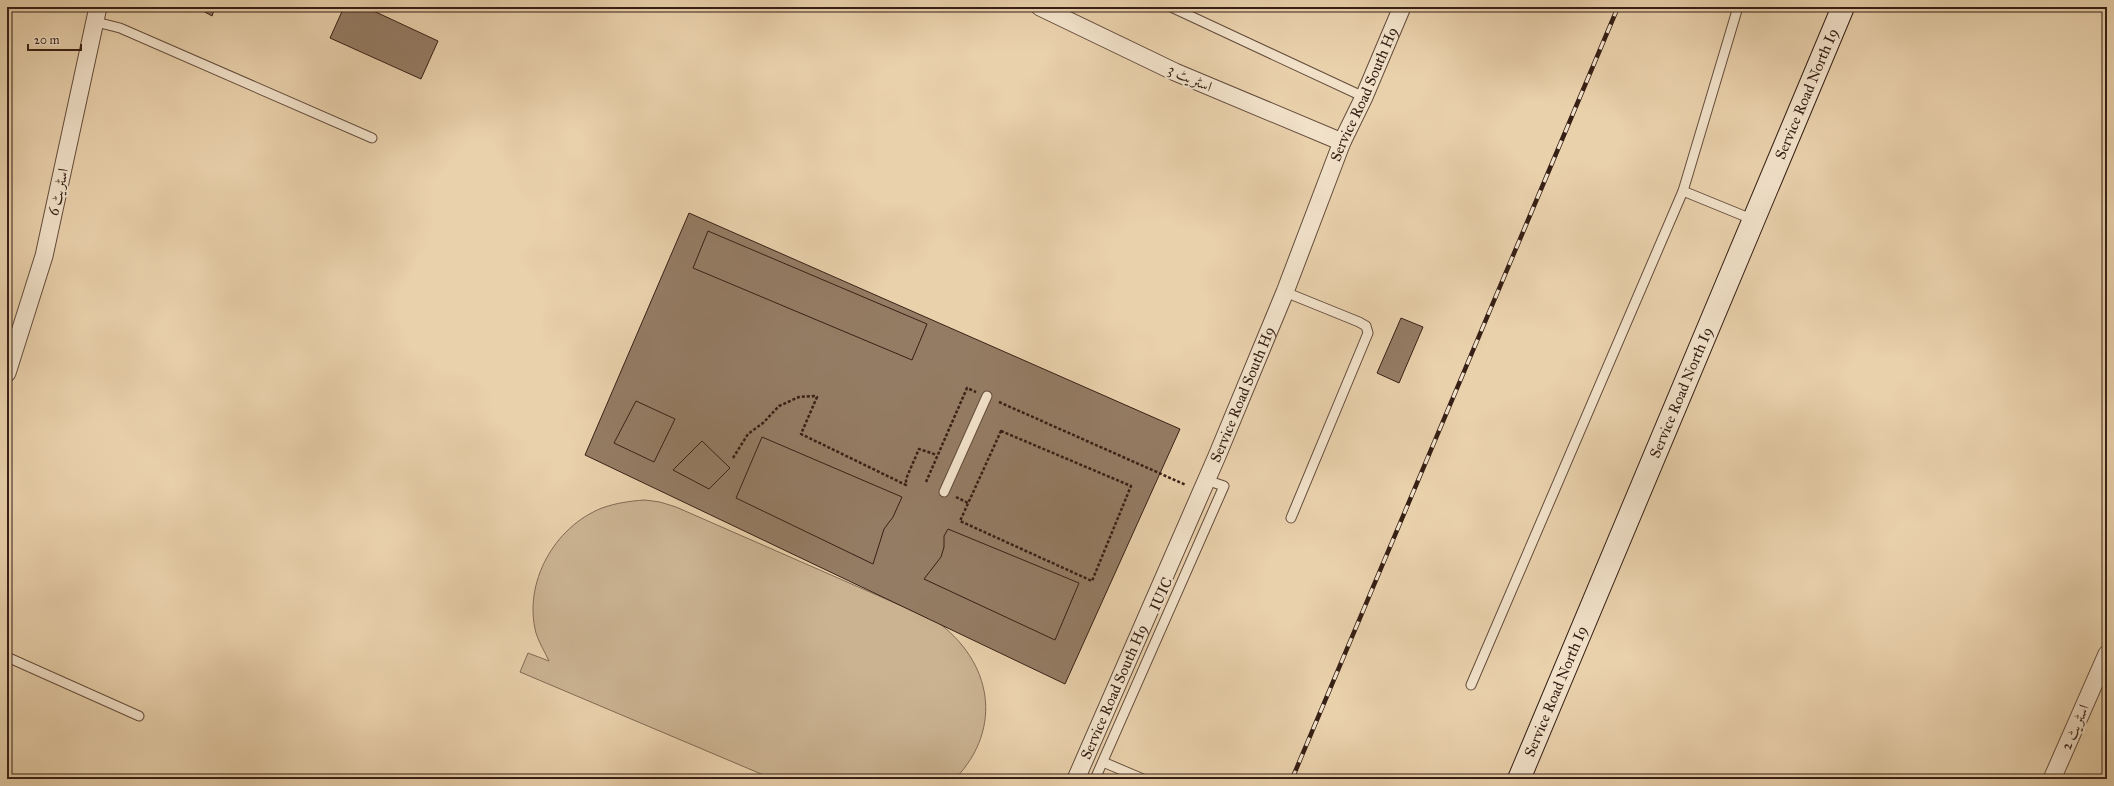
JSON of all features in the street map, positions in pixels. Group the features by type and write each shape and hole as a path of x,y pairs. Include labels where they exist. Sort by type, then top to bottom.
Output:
{"main road":[{"name":"Service Road North I9","path":"1519,779 1843,7"}],"street":[{"name":"اسٹریٹ 3","path":"1040,7 1175,72 1342,142"},
{"name":"Service Road South H9","path":"1076,779 1204,486 1285,292 1342,142 1364,97 1402,7"},
{"name":"اسٹریٹ 6","path":"7,373 44,256 97,14"},
{"name":"اسٹریٹ 2","path":"2052,779 2107,654"}],"lane":[{"path":"1171,7 1364,97"},
{"path":"1471,685 1683,191 1738,7"},
{"path":"97,14 120,28 372,138"},
{"path":"1683,191 1754,220"},
{"path":"1285,292 1359,322 1366,326 1368,334 1291,518"},
{"path":"944,492 987,396"},
{"name":"IUIC","path":"1095,779 1224,486 1204,486"},
{"path":"7,657 139,716"},
{"path":"1103,762 1143,779"}],"path":[{"path":"926,482 967,388 1204,486"},
{"path":"733,458 748,434 763,423 779,406 799,397 814,396 817,398 801,434 906,485 906,479 919,450 937,455"},
{"path":"1001,431 1131,486 1092,580 960,521 1001,431"}],"shaded area":[{"path":"645,500 660,502 676,507 936,621 955,637 969,655 980,675 985,696 985,717 981,738 971,759 955,779 773,779 520,672 528,653 549,661 536,633 533,614 534,595 539,576 546,559 557,543 570,529 585,517 602,508 623,502"}],"building":[{"path":"196,7 215,7 212,16"},
{"path":"344,7 365,7 438,41 421,79 330,38"},
{"path":"689,213 1180,429 1065,684 585,455"},
{"path":"708,231 927,324 912,360 693,268"},
{"path":"1401,318 1423,327 1399,383 1377,373"},
{"path":"636,401 675,419 654,462 614,443"},
{"path":"762,437 902,497 893,517 884,529 873,564 736,498"},
{"path":"702,441 730,468 709,489 673,470"},
{"path":"948,529 1079,583 1055,640 924,579 941,557 944,547 944,536"}],"railway":[{"path":"1292,779 1618,7"}]}
